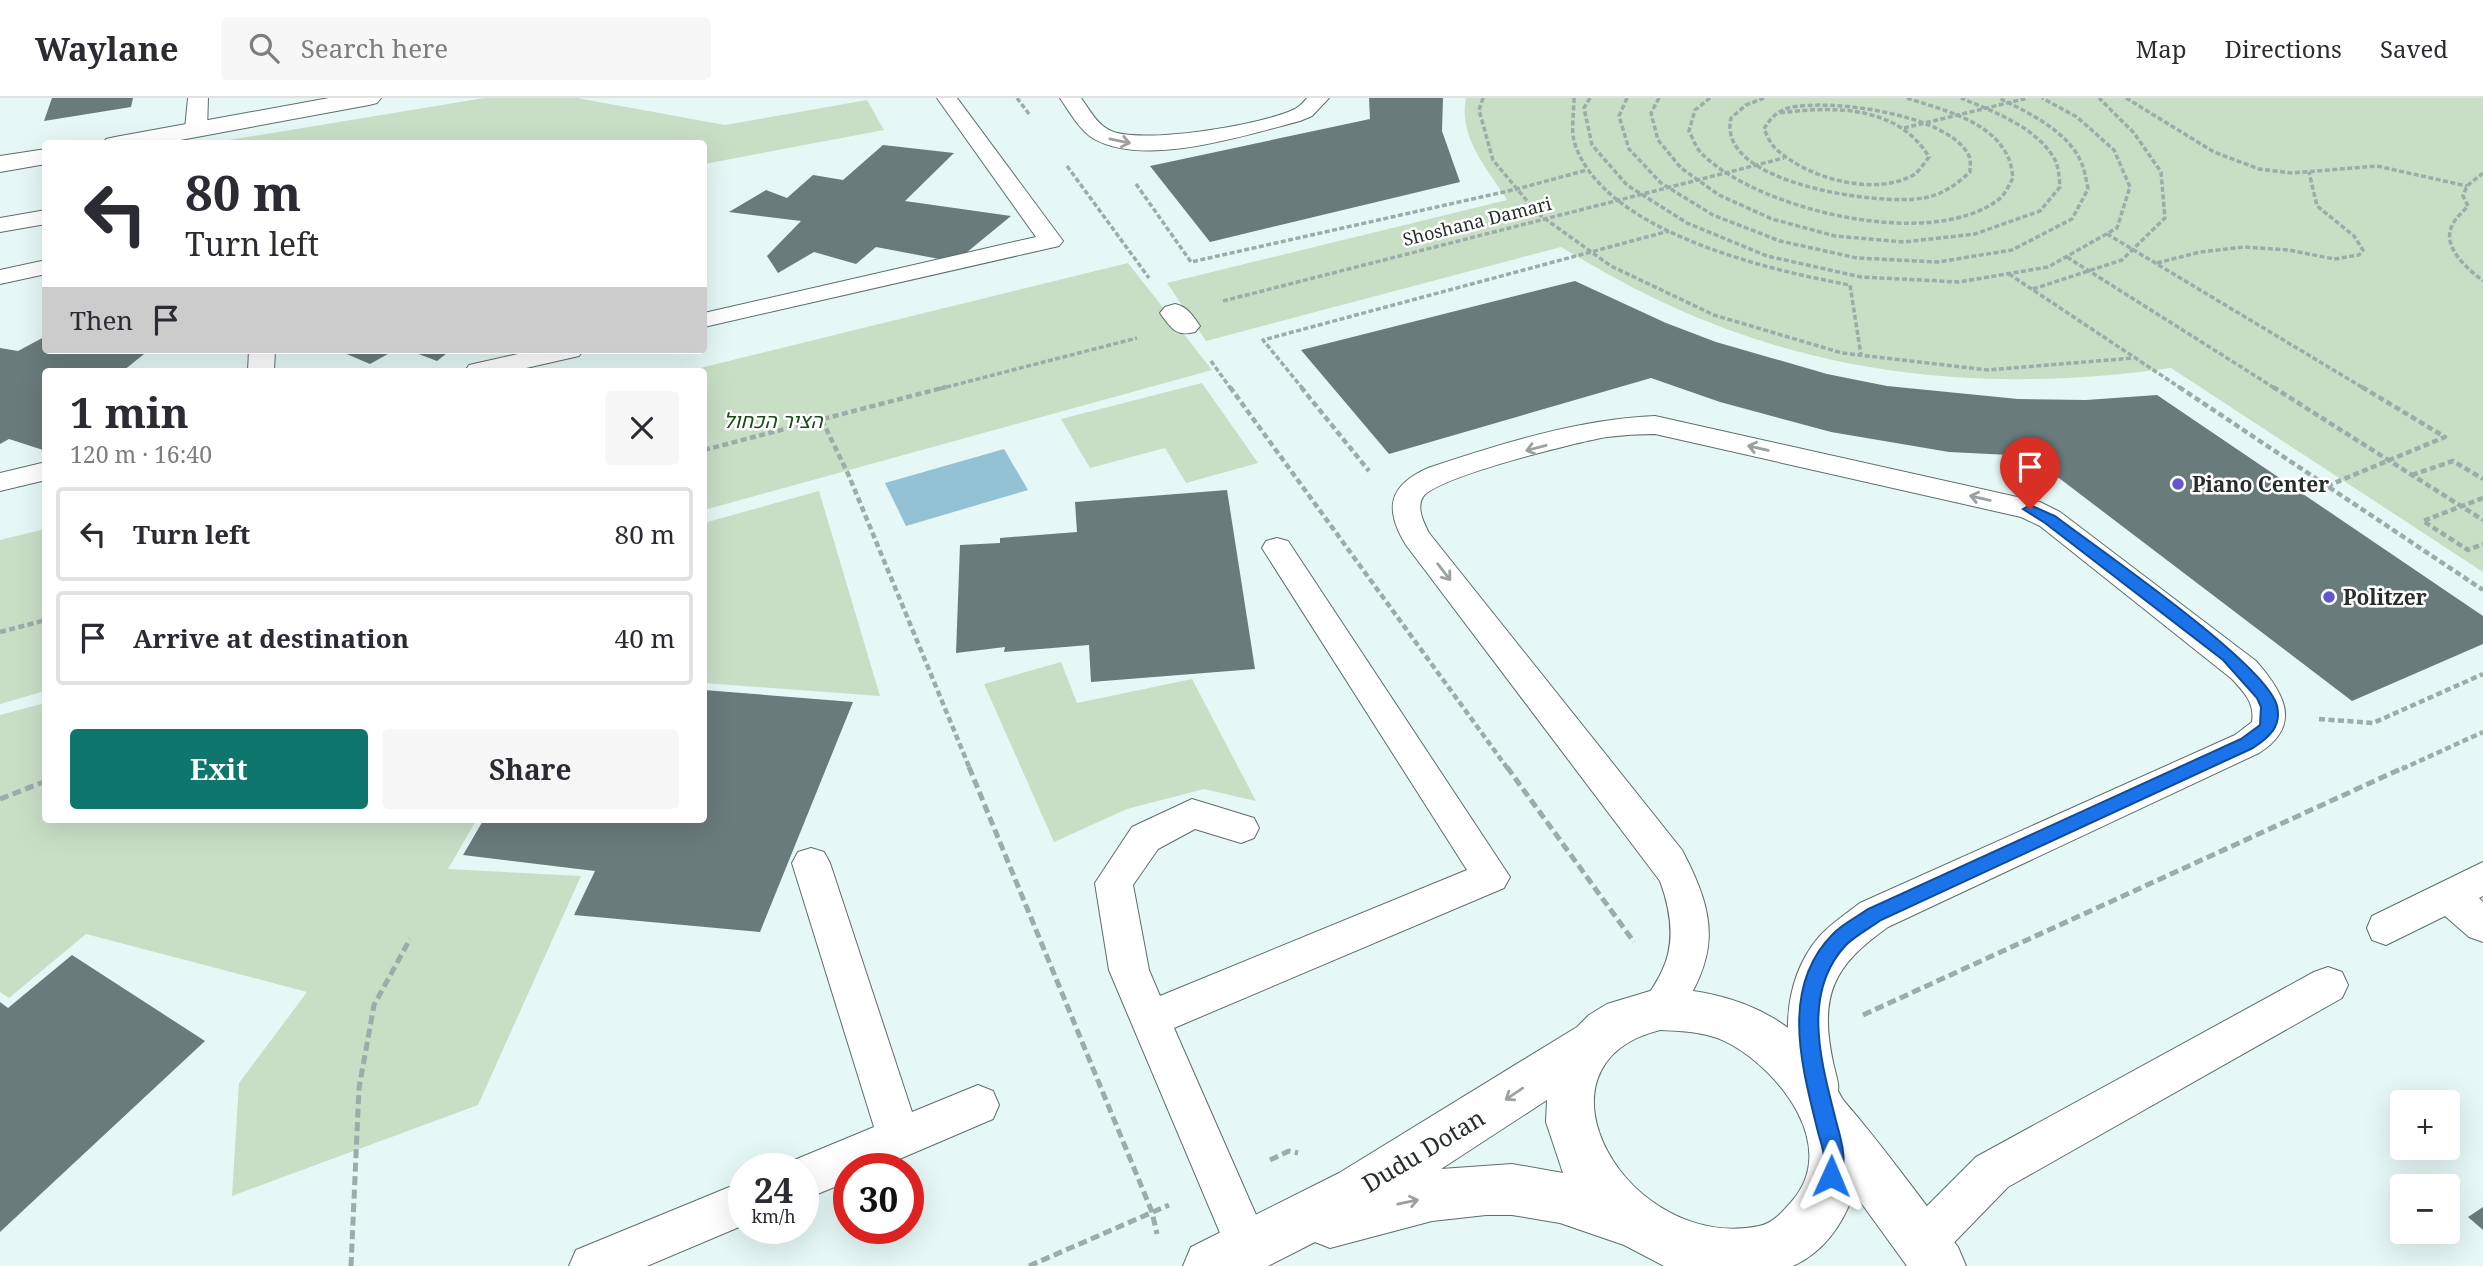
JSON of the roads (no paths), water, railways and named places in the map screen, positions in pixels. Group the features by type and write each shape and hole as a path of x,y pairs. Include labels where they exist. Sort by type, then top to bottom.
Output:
{"street":[{"path":"137,140 369,98"},
{"path":"0,164 42,157"},
{"path":"1666,1002 1714,1015 1766,1040 1802,1072 1825,1112 1931,1255"},
{"name":"Dudu Dotan","path":"1229,1257 1411,1160 1622,1020 1666,1002"},
{"path":"1591,1043 1573,1075 1570,1116 1575,1141 1597,1184 1631,1220 1677,1245 1710,1255 1738,1260 1797,1236 1828,1196 1835,1156 1825,1112"},
{"name":"Dudu Dotan","path":"1229,1257 1372,1209 1464,1190 1535,1192 1631,1220"}],"lane":[{"path":"196,129 198,98"},
{"path":"707,319 1051,241 947,98"},
{"path":"1070,98 1101,135 1116,141 1138,144 1183,139 1293,117 1305,112 1319,98"},
{"path":"0,226 42,218"},
{"path":"0,277 42,268"},
{"path":"491,368 552,354"},
{"path":"1666,1002 1685,965 1692,936 1690,907 1679,877 1422,545 1406,514 1405,506 1412,490 1434,476 1603,429 1655,425 2030,509 2050,519 2228,656 2256,683 2269,707 2270,716 2264,733 2247,744 1874,915 1855,927 1827,953 1819,968 1809,1003 1808,1040 1811,1061 1825,1112"},
{"path":"0,482 42,472"},
{"path":"1151,1019 1491,877 1278,548"},
{"path":"1229,1257 1151,1019 1129,970 1114,883 1145,838 1192,814 1241,828"},
{"path":"811,863 899,1138"},
{"path":"2386,928 2483,878"},
{"path":"2449,896 2483,925"},
{"path":"1931,1255 1992,1172 2328,985"},
{"path":"819,1171 978,1105"},
{"path":"592,1266 728,1210"}],"water":[{"path":"1004,449 1028,490 906,526 885,483"}],"place":[{"name":"Piano Center","path":"2178,484"},
{"name":"Politzer","path":"2329,597"}],"park label":[{"name":"הציר הכחול","path":"773,420"}]}
